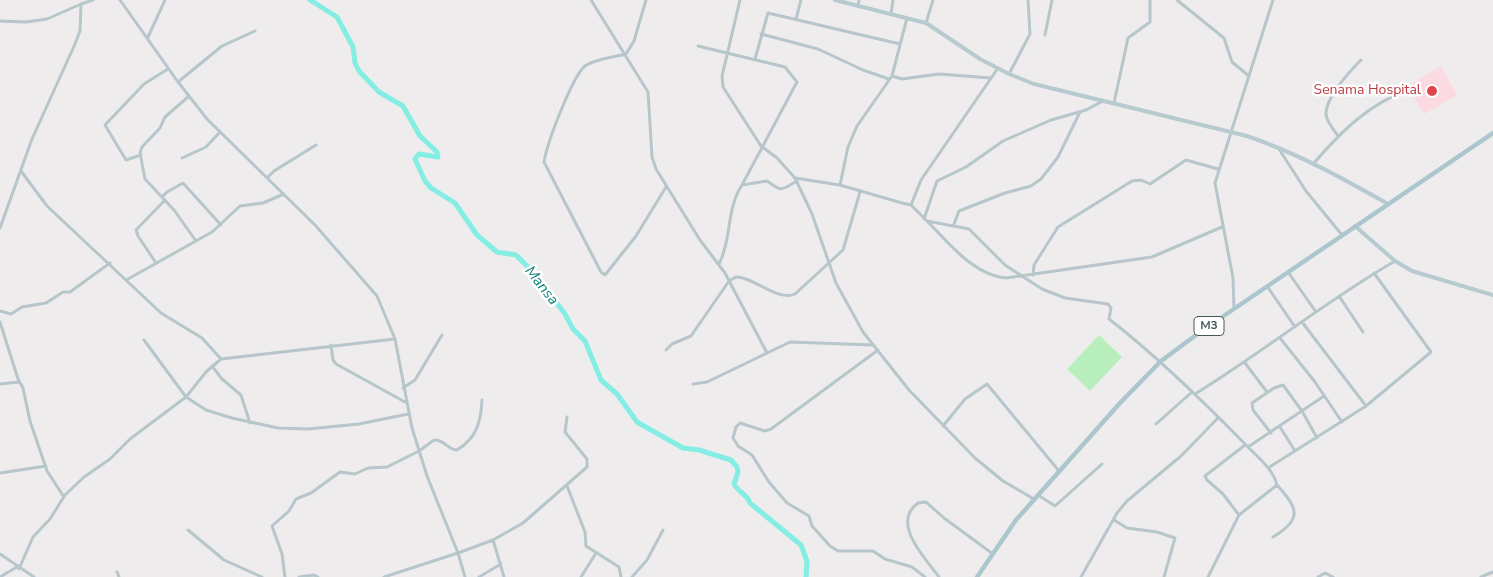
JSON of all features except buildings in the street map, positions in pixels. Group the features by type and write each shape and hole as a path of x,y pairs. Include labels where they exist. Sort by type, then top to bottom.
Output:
{"main road":[{"name":"M3","path":"977,577 1036,496 1131,390 1161,361 1267,286 1493,133"}],"street":[{"path":"0,21 26,22 47,18 93,0"},
{"path":"120,0 168,69 219,133 285,194 370,287 395,339 408,414 465,577"},
{"path":"147,37 165,0"},
{"path":"591,0 626,54 649,96 652,157 656,169 666,187 719,264 767,353"},
{"path":"646,0 634,41 626,54 591,63 581,71 567,95 546,152 544,166 561,192 601,272 605,275 636,236 666,187"},
{"path":"740,0 722,76 724,87 761,146 777,158 796,179 812,214 836,283 859,325 874,345 910,390 987,470 1055,506 1102,464"},
{"path":"796,19 801,0"},
{"path":"835,0 926,23 1009,74 1042,86 1232,132 1277,146 1314,163 1388,204"},
{"path":"858,6 859,0"},
{"path":"890,14 893,0"},
{"path":"926,23 933,0"},
{"path":"1009,74 1030,34 1028,0"},
{"path":"1045,35 1052,0"},
{"path":"1114,103 1128,38 1150,22 1150,0"},
{"path":"1177,0 1224,38 1232,62 1249,76"},
{"path":"1234,309 1233,278 1215,193 1218,169 1232,132 1273,0"},
{"path":"0,228 32,139 80,31 81,4"},
{"path":"755,59 768,13 900,44"},
{"path":"840,185 848,147 857,126 890,78 907,18"},
{"path":"178,82 222,46 255,31"},
{"path":"761,34 818,49 863,70 890,78 902,79 939,74 991,78"},
{"path":"698,46 785,67 797,85 761,146 742,185 731,214 727,248 719,264"},
{"path":"1338,136 1327,117 1327,111 1341,83 1361,60"},
{"path":"911,205 921,180 998,68"},
{"path":"141,155 126,160 105,125 150,79 168,69"},
{"path":"1314,163 1348,126 1381,102 1409,90"},
{"path":"189,96 165,117 160,128 142,147 141,155 143,176 165,200 196,241"},
{"path":"926,220 937,181 966,167 1004,141 1051,120 1080,112 1103,101"},
{"path":"954,224 960,211 1005,193 1025,188 1041,179 1050,170 1061,152 1080,112"},
{"path":"182,158 206,147 219,133"},
{"path":"268,177 274,171 316,145"},
{"path":"1277,146 1306,191 1342,235"},
{"path":"1033,274 1034,265 1058,226 1132,181 1141,180 1150,184 1186,160 1218,169"},
{"path":"21,171 47,206 128,279 161,313 208,343 221,359"},
{"path":"742,185 768,181 775,189 779,190 796,179 840,185 911,205 968,261 993,277 1021,276 1152,258 1222,227"},
{"path":"162,197 173,188 182,184 220,225"},
{"path":"666,350 672,344 691,336 729,281 739,276 768,289 792,295 830,262 845,246 860,192"},
{"path":"128,279 196,241 220,225 240,206 263,203 285,194"},
{"path":"156,263 136,230 165,200"},
{"path":"926,220 964,226 976,234 1005,265 1021,276 1061,297 1108,304 1111,308 1109,319 1161,361 1194,393 1268,468 1277,485 1293,503 1294,512 1289,526 1273,537"},
{"path":"1355,226 1395,261 1419,274 1493,295"},
{"path":"1156,424 1194,393 1245,363 1339,296 1395,261"},
{"path":"0,311 10,314 22,307 46,303 60,294 70,292 110,264"},
{"path":"1288,272 1316,312"},
{"path":"1268,468 1366,406 1431,352 1374,273"},
{"path":"1267,286 1294,327"},
{"path":"1339,296 1363,332"},
{"path":"0,322 51,480 64,497"},
{"path":"1302,322 1366,406"},
{"path":"403,388 415,380 442,335"},
{"path":"1280,338 1342,422"},
{"path":"0,577 18,568 33,537 50,519 64,497 75,485 107,461 130,439 186,397 212,366 221,359 395,339"},
{"path":"144,340 186,397 206,410 250,423 278,428 330,428 408,414"},
{"path":"693,384 707,382 790,342 874,345"},
{"path":"331,345 333,360 336,364 406,402"},
{"path":"878,350 772,429 765,431 740,423 736,427 733,438 738,446 752,455 769,482 787,503 809,516 812,526 830,546 838,551 873,551 886,559 912,567 925,577"},
{"path":"1245,363 1267,392"},
{"path":"212,366 222,379 241,395 250,423"},
{"path":"0,384 20,382"},
{"path":"943,426 965,399 987,384 1059,471"},
{"path":"1271,433 1251,406 1267,392 1282,385 1302,411 1317,438"},
{"path":"1239,516 1223,494 1205,476 1324,396"},
{"path":"285,577 282,554 272,526 289,511 296,499 317,490 340,472 355,474 368,468 386,468 437,440 451,449 461,448 474,435 480,424 482,400"},
{"path":"384,577 493,540 523,523 567,486 589,464 581,450 565,432 567,417"},
{"path":"1081,577 1127,501 1181,456 1218,418"},
{"path":"1280,426 1295,451"},
{"path":"0,473 46,466"},
{"path":"1208,577 1239,516 1277,485"},
{"path":"567,486 585,532 586,546 619,567 621,577"},
{"path":"939,577 914,542 908,526 909,513 918,502 926,502 944,518 993,554"},
{"path":"1114,520 1127,528 1175,538 1164,577"},
{"path":"188,530 224,560 262,577"},
{"path":"632,577 646,560 663,530"},
{"path":"493,540 504,577"},
{"path":"581,577 596,553"},
{"path":"0,554 18,568 34,577"},
{"path":"478,577 501,564"},
{"path":"117,572 119,577"},
{"path":"1481,577 1493,572"},
{"path":"1318,577 1325,573 1333,577"},
{"path":"299,577 314,575 318,577"}],"shaded area":[{"name":"Senama Hospital","path":"1441,66 1457,95 1424,114 1407,86"}],"green space":[{"path":"1099,335 1122,357 1090,391 1067,369"}],"waterway":[{"name":"Mansa","path":"310,0 337,17 353,47 355,63 359,71 379,92 403,106 420,136 437,152 438,157 419,154 415,159 425,181 431,188 455,203 477,235 497,252 516,255 535,274 565,314 573,329 585,341 601,380 617,394 637,422 683,448 699,450 731,460 737,467 738,472 734,484 736,487 747,497 750,503 801,545 807,561 806,577"}],"place":[{"name":"Senama Hospital","path":"1432,91"}]}
